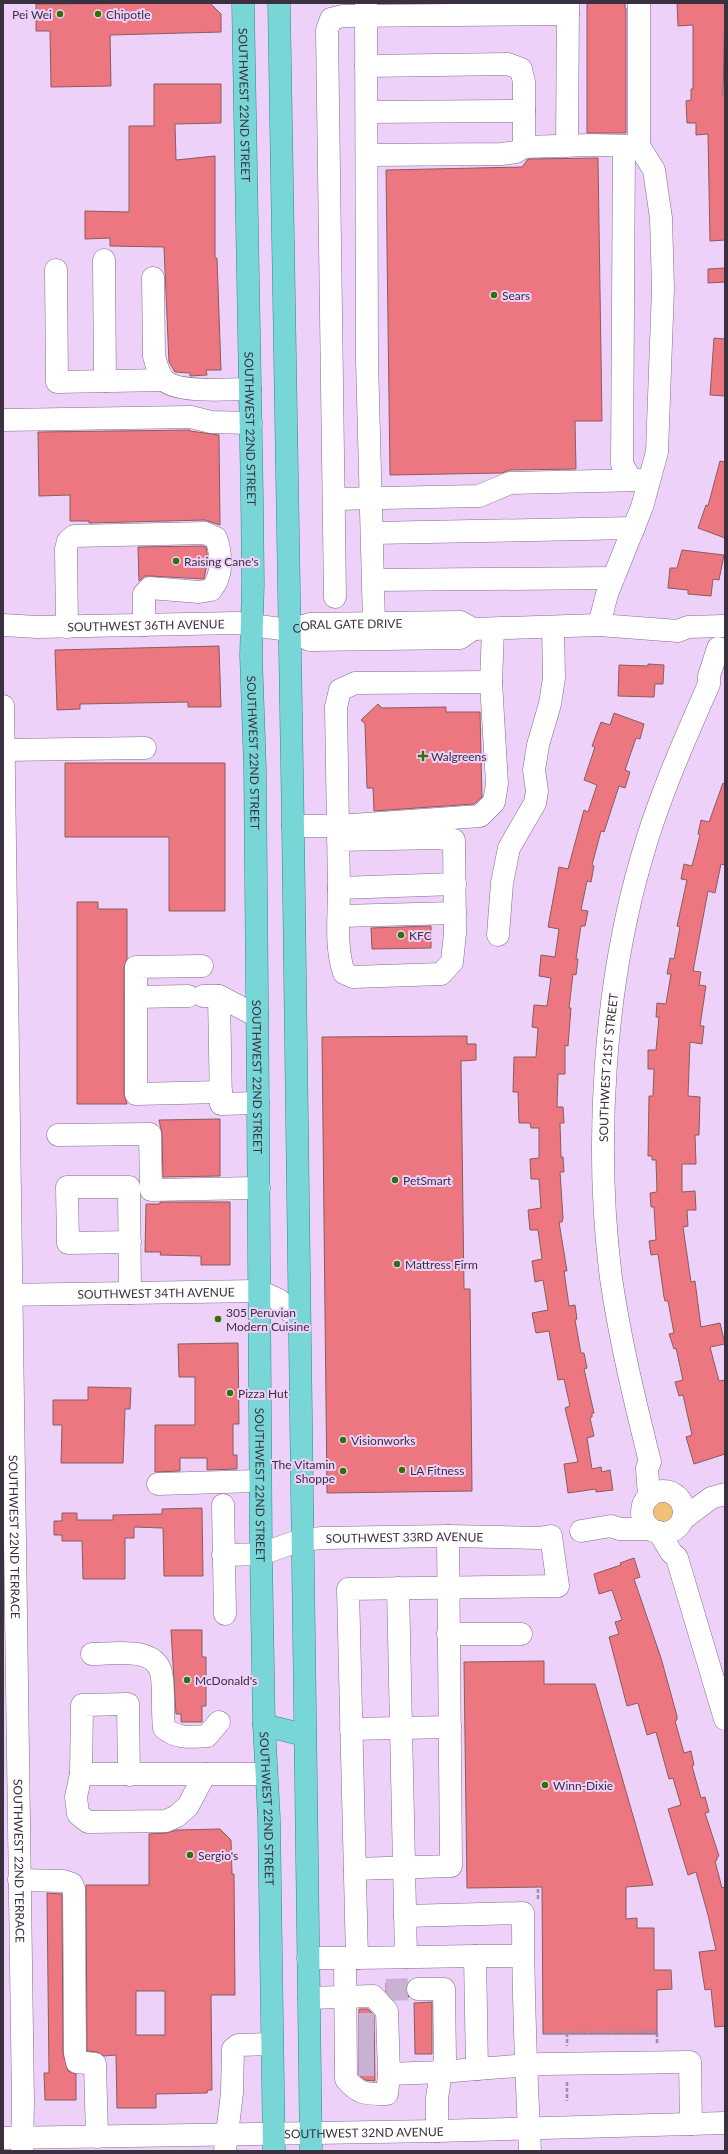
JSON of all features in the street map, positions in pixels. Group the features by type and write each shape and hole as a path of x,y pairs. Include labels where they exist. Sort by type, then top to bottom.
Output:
{"main road":[{"name":"SOUTHWEST 22ND STREET","path":"243,3 253,584 252,624 259,1188 261,1554 264,1725 272,1958 274,2142"},
{"path":"279,3 293,826 298,1319 310,2142"},
{"path":"264,1725 304,1735"}],"street":[{"path":"639,3 632,146 622,464 640,480"},
{"path":"335,597 327,30 330,19 366,9 568,9 567,146"},
{"path":"366,9 367,360 373,533 374,624"},
{"path":"366,66 508,64 521,69 524,82 524,147"},
{"path":"367,112 524,111"},
{"path":"367,155 502,154 516,152 524,147 632,146 654,170 661,218 663,288 661,389 657,452 640,480 642,507 607,594 599,625"},
{"path":"104,260 105,381"},
{"path":"56,270 57,382 164,380"},
{"path":"153,278 154,356 158,369 164,380 173,386 184,388 250,389"},
{"path":"3,420 191,417 211,422 251,423"},
{"path":"334,499 371,497 479,496 510,483 640,480"},
{"path":"373,533 634,528"},
{"path":"67,627 66,549 68,540 74,536 205,533 216,538 219,547 220,568 218,582 211,590 199,592 150,588 144,594 144,625"},
{"path":"374,580 613,578"},
{"name":"CORAL GATE DRIVE","path":"289,630 310,624 460,622 483,629 599,625 678,631 688,627 722,644"},
{"name":"SOUTHWEST 36TH AVENUE","path":"3,625 67,627 252,624 289,630"},
{"path":"498,936 502,883 509,848 535,803 537,791 535,764 538,745 550,704 554,678 553,627"},
{"path":"338,833 480,816 494,802 497,784 492,682 483,629"},
{"name":"CORAL GATE DRIVE","path":"289,630 310,640 460,638 483,629"},
{"name":"SOUTHWEST 21ST STREET","path":"674,1495 664,1484 656,1467 650,1462 627,1363 610,1264 603,1149 606,1064 621,949 629,904 640,861 673,766 709,684 716,679 722,644"},
{"path":"293,826 338,833 454,840 455,933 452,962 441,974 353,977 344,973 340,961 340,916 339,888 338,833 336,707 340,690 355,684 492,682"},
{"name":"SOUTHWEST 22ND TERRACE","path":"3,706 7,1295 19,1880 16,2142"},
{"path":"4,750 145,748"},
{"path":"339,888 454,884"},
{"path":"340,916 455,913"},
{"path":"202,966 136,967 136,1094 221,1098 258,1104"},
{"path":"203,996 221,1098"},
{"path":"136,997 203,996 257,1016"},
{"path":"135,1108 221,1098"},
{"path":"58,1135 150,1134 151,1190 259,1188"},
{"path":"130,1242 130,1293"},
{"name":"SOUTHWEST 34TH AVENUE","path":"7,1295 259,1291 279,1300 298,1319"},
{"name":"SOUTHWEST 21ST STREET","path":"646,1501 647,1468 650,1462"},
{"path":"158,1484 260,1481"},
{"path":"611,1526 619,1518 659,1492 674,1495 718,1496"},
{"path":"674,1495 683,1507 677,1558 725,1719"},
{"path":"581,1531 611,1526 620,1529 670,1532 681,1522 718,1496"},
{"path":"646,1501 644,1518 655,1530 670,1552 677,1558"},
{"path":"223,1505 223,1555 226,1614"},
{"path":"355,1869 451,1866 448,1536"},
{"name":"SOUTHWEST 33RD AVENUE","path":"223,1555 261,1554 301,1540 448,1536 529,1538 551,1536 558,1586 448,1588"},
{"path":"398,1588 406,1957"},
{"path":"448,1588 348,1589 355,1869 351,1958 346,1997 369,2047 441,2072 526,2067 543,2064 690,2062 691,2124"},
{"path":"448,1634 521,1634"},
{"path":"92,1654 141,1654 152,1658 160,1665 164,1728 172,1734 186,1737 207,1736 219,1722"},
{"path":"129,1775 128,1704 82,1705 81,1774 76,1797 78,1814 88,1822 166,1822 177,1816 188,1806 205,1774"},
{"path":"351,1729 450,1727"},
{"path":"81,1774 266,1774"},
{"path":"19,1880 63,1880 72,1884 74,1889 75,2053 77,2062 95,2064 97,2137"},
{"path":"405,1916 523,1913 526,2067 530,2151"},
{"path":"475,1956 477,2070"},
{"path":"308,1958 523,1956"},
{"path":"418,1989 444,1989 445,2061 441,2072 437,2098 437,2131"},
{"path":"309,1998 346,1997 380,1993 387,2011 369,2047"},
{"path":"225,2143 232,2093 233,2049 238,2045 272,2044"},
{"name":"SOUTHWEST 32ND AVENUE","path":"16,2142 97,2137 225,2143 310,2142 437,2131 725,2123"}],"path":[{"path":"538,1889 538,1904"},
{"path":"540,2033 567,2035 657,2032 657,2048"},
{"path":"567,2092 567,2101"}],"shaded area":[{"path":"663,1500 671,1503 674,1511 671,1519 663,1522 655,1519 652,1511 655,1503"}],"building":[{"path":"210,3 221,14 221,32 110,35 111,86 51,87 50,31 36,31 36,4"},
{"path":"587,3 625,3 626,133 587,133"},
{"path":"677,3 725,3 723,96 725,96 725,240 710,241 708,134 696,135 696,123 687,123 686,101 691,100 691,89 693,89 693,25 678,26"},
{"path":"154,84 221,84 221,123 175,124 176,160 215,156 215,258 217,258 221,370 206,370 207,375 190,376 190,373 175,372 169,362 164,247 110,246 110,238 85,239 85,211 129,212 129,126 154,126"},
{"name":"Sears","path":"598,158 602,421 575,421 576,469 510,470 502,473 390,475 386,170 522,167 528,159"},
{"path":"725,268 725,282 708,283 708,269"},
{"path":"714,338 725,339 725,396 710,395"},
{"path":"190,430 219,435 220,525 205,520 89,523 89,521 70,521 70,495 39,496 38,432"},
{"path":"720,461 725,462 725,538 698,528 706,505 708,506"},
{"name":"Raising Cane's","path":"138,547 206,547 208,559 204,579 145,576 139,581"},
{"path":"682,550 724,555 719,580 713,579 711,596 688,594 688,590 668,588 670,568 677,568"},
{"path":"219,646 221,707 188,707 188,702 80,704 80,709 57,710 55,650"},
{"path":"648,664 664,665 663,684 655,684 654,697 618,696 619,665 648,666"},
{"name":"Walgreens","path":"378,704 382,708 446,707 446,712 480,712 482,797 474,804 374,811 373,788 367,788 365,724 361,720"},
{"path":"614,713 644,724 640,739 636,738 625,770 630,772 625,788 619,786 604,832 601,831 592,865 594,866 591,882 587,881 581,910 588,911 585,926 581,926 576,959 578,959 576,975 573,974 569,1008 571,1008 568,1046 565,1045 565,1074 558,1074 557,1107 563,1107 564,1123 560,1123 561,1157 563,1157 564,1172 560,1172 563,1218 562,1222 559,1222 567,1271 564,1271 569,1306 575,1305 577,1319 575,1320 581,1353 584,1353 587,1368 584,1369 594,1413 592,1413 592,1417 590,1418 594,1436 587,1438 592,1469 601,1467 602,1472 610,1470 613,1490 596,1492 596,1489 568,1493 564,1464 578,1462 565,1408 570,1406 564,1379 558,1380 549,1331 536,1333 532,1313 548,1310 543,1280 535,1282 532,1261 542,1259 538,1230 530,1230 528,1210 541,1208 539,1179 531,1179 530,1159 539,1158 539,1128 531,1128 530,1123 519,1123 518,1092 513,1092 514,1057 536,1057 538,1028 532,1027 534,1005 547,1006 551,978 539,976 541,955 555,957 559,929 548,927 559,867 568,869 584,810 588,812 597,785 584,780 595,747 592,746 601,722 610,725"},
{"path":"65,763 225,763 225,911 169,911 169,837 65,837"},
{"path":"723,783 725,784 725,865 721,864 715,893 708,891 693,971 701,972 699,985 706,986 700,1026 704,1026 702,1044 690,1042 688,1096 700,1097 699,1135 695,1135 696,1164 682,1164 682,1192 695,1191 696,1210 687,1210 688,1226 683,1227 691,1282 695,1281 701,1327 720,1323 725,1344 710,1347 719,1381 725,1380 725,1454 694,1464 686,1437 692,1435 683,1395 679,1396 675,1382 683,1380 676,1348 674,1349 669,1334 674,1333 668,1301 665,1301 664,1297 658,1254 651,1255 649,1241 656,1240 654,1207 651,1207 650,1193 657,1192 656,1160 652,1160 652,1156 648,1156 649,1096 653,1096 654,1069 648,1069 648,1050 656,1050 659,1017 656,1017 657,1003 666,1004 671,974 667,974 670,958 674,959 680,927 677,926 687,880 681,879 684,864 692,866 700,835 698,834 701,820 709,822"},
{"path":"77,902 98,902 98,909 127,909 127,959 124,967 124,1094 127,1104 77,1104"},
{"name":"KFC","path":"431,926 431,948 372,949 371,928"},
{"path":"467,1036 467,1044 476,1044 476,1060 461,1061 464,1289 470,1289 472,1491 327,1493 322,1037"},
{"path":"220,1119 220,1176 163,1177 162,1134 159,1120"},
{"path":"160,1202 230,1202 230,1265 201,1265 201,1256 160,1255 161,1252 145,1252 146,1204 160,1204"},
{"path":"238,1343 239,1424 233,1424 233,1455 237,1455 237,1469 207,1470 207,1458 180,1458 180,1471 155,1472 155,1425 195,1425 195,1377 179,1377 178,1344"},
{"path":"88,1387 131,1388 130,1409 125,1409 123,1463 61,1463 62,1425 53,1425 53,1400 88,1400"},
{"path":"202,1508 203,1576 164,1576 163,1528 134,1527 134,1538 125,1538 125,1579 83,1579 82,1541 62,1541 62,1535 54,1535 54,1521 62,1521 62,1513 77,1513 77,1520 113,1520 113,1515 162,1514 162,1509"},
{"path":"634,1558 640,1577 634,1579 661,1658 677,1716 677,1720 675,1721 684,1753 691,1751 694,1765 692,1766 701,1798 705,1797 709,1812 705,1813 719,1856 715,1861 722,1888 725,1887 725,2026 715,2027 711,1989 705,1990 699,1952 716,1950 708,1915 696,1872 688,1875 668,1809 681,1805 673,1778 669,1779 656,1732 647,1735 638,1703 627,1706 609,1637 619,1634 615,1622 622,1620 612,1590 599,1594 594,1574 621,1565 620,1563"},
{"name":"McDonald's","path":"171,1630 202,1630 202,1657 206,1657 206,1706 202,1706 202,1722 181,1722 181,1714 176,1714"},
{"name":"Winn-Dixie","path":"544,1661 544,1684 595,1684 653,1885 626,1887 626,1919 637,1918 637,1928 654,1928 654,1970 671,1970 672,1989 657,1990 657,2034 543,2034 542,1887 467,1888 464,1662"},
{"path":"220,1829 231,1840 232,1874 234,1874 235,1995 211,1995 212,2090 208,2090 207,2093 156,2094 156,2108 117,2108 116,2055 104,2056 97,2052 87,2051 86,1885 149,1885 149,1834 166,1833 177,1830","holes":["136,1991 165,1991 165,2035 136,2035"]},
{"path":"47,1893 62,1894 63,2053 68,2071 76,2074 76,2100 45,2100 44,2073 49,2073"},
{"path":"386,1983 407,1983 406,1989 409,1997 391,1997 386,1992"},
{"path":"432,2002 432,2054 415,2054 414,2003"},
{"path":"359,2009 368,2009 374,2015 375,2081 365,2080 359,2075"}],"tunnel":[{"path":"386,1990 418,1989"},
{"path":"359,2024 374,2024"},
{"path":"359,2045 374,2045"},
{"path":"359,2065 374,2065"}],"place":[{"name":"Pei Wei","path":"60,14"},
{"name":"Chipotle","path":"98,14"},
{"name":"Sears","path":"494,295"},
{"name":"Raising Cane's","path":"176,561"},
{"name":"Walgreens","path":"423,756"},
{"name":"KFC","path":"401,935"},
{"name":"PetSmart","path":"395,1180"},
{"name":"Mattress Firm","path":"397,1264"},
{"name":"305 Peruvian Modern Cuisine","path":"218,1319"},
{"name":"Pizza Hut","path":"230,1393"},
{"name":"Visionworks","path":"343,1440"},
{"name":"LA Fitness","path":"402,1470"},
{"name":"The Vitamin Shoppe","path":"343,1471"},
{"name":"McDonald's","path":"187,1680"},
{"name":"Winn-Dixie","path":"545,1785"},
{"name":"Sergio's","path":"190,1855"}]}
